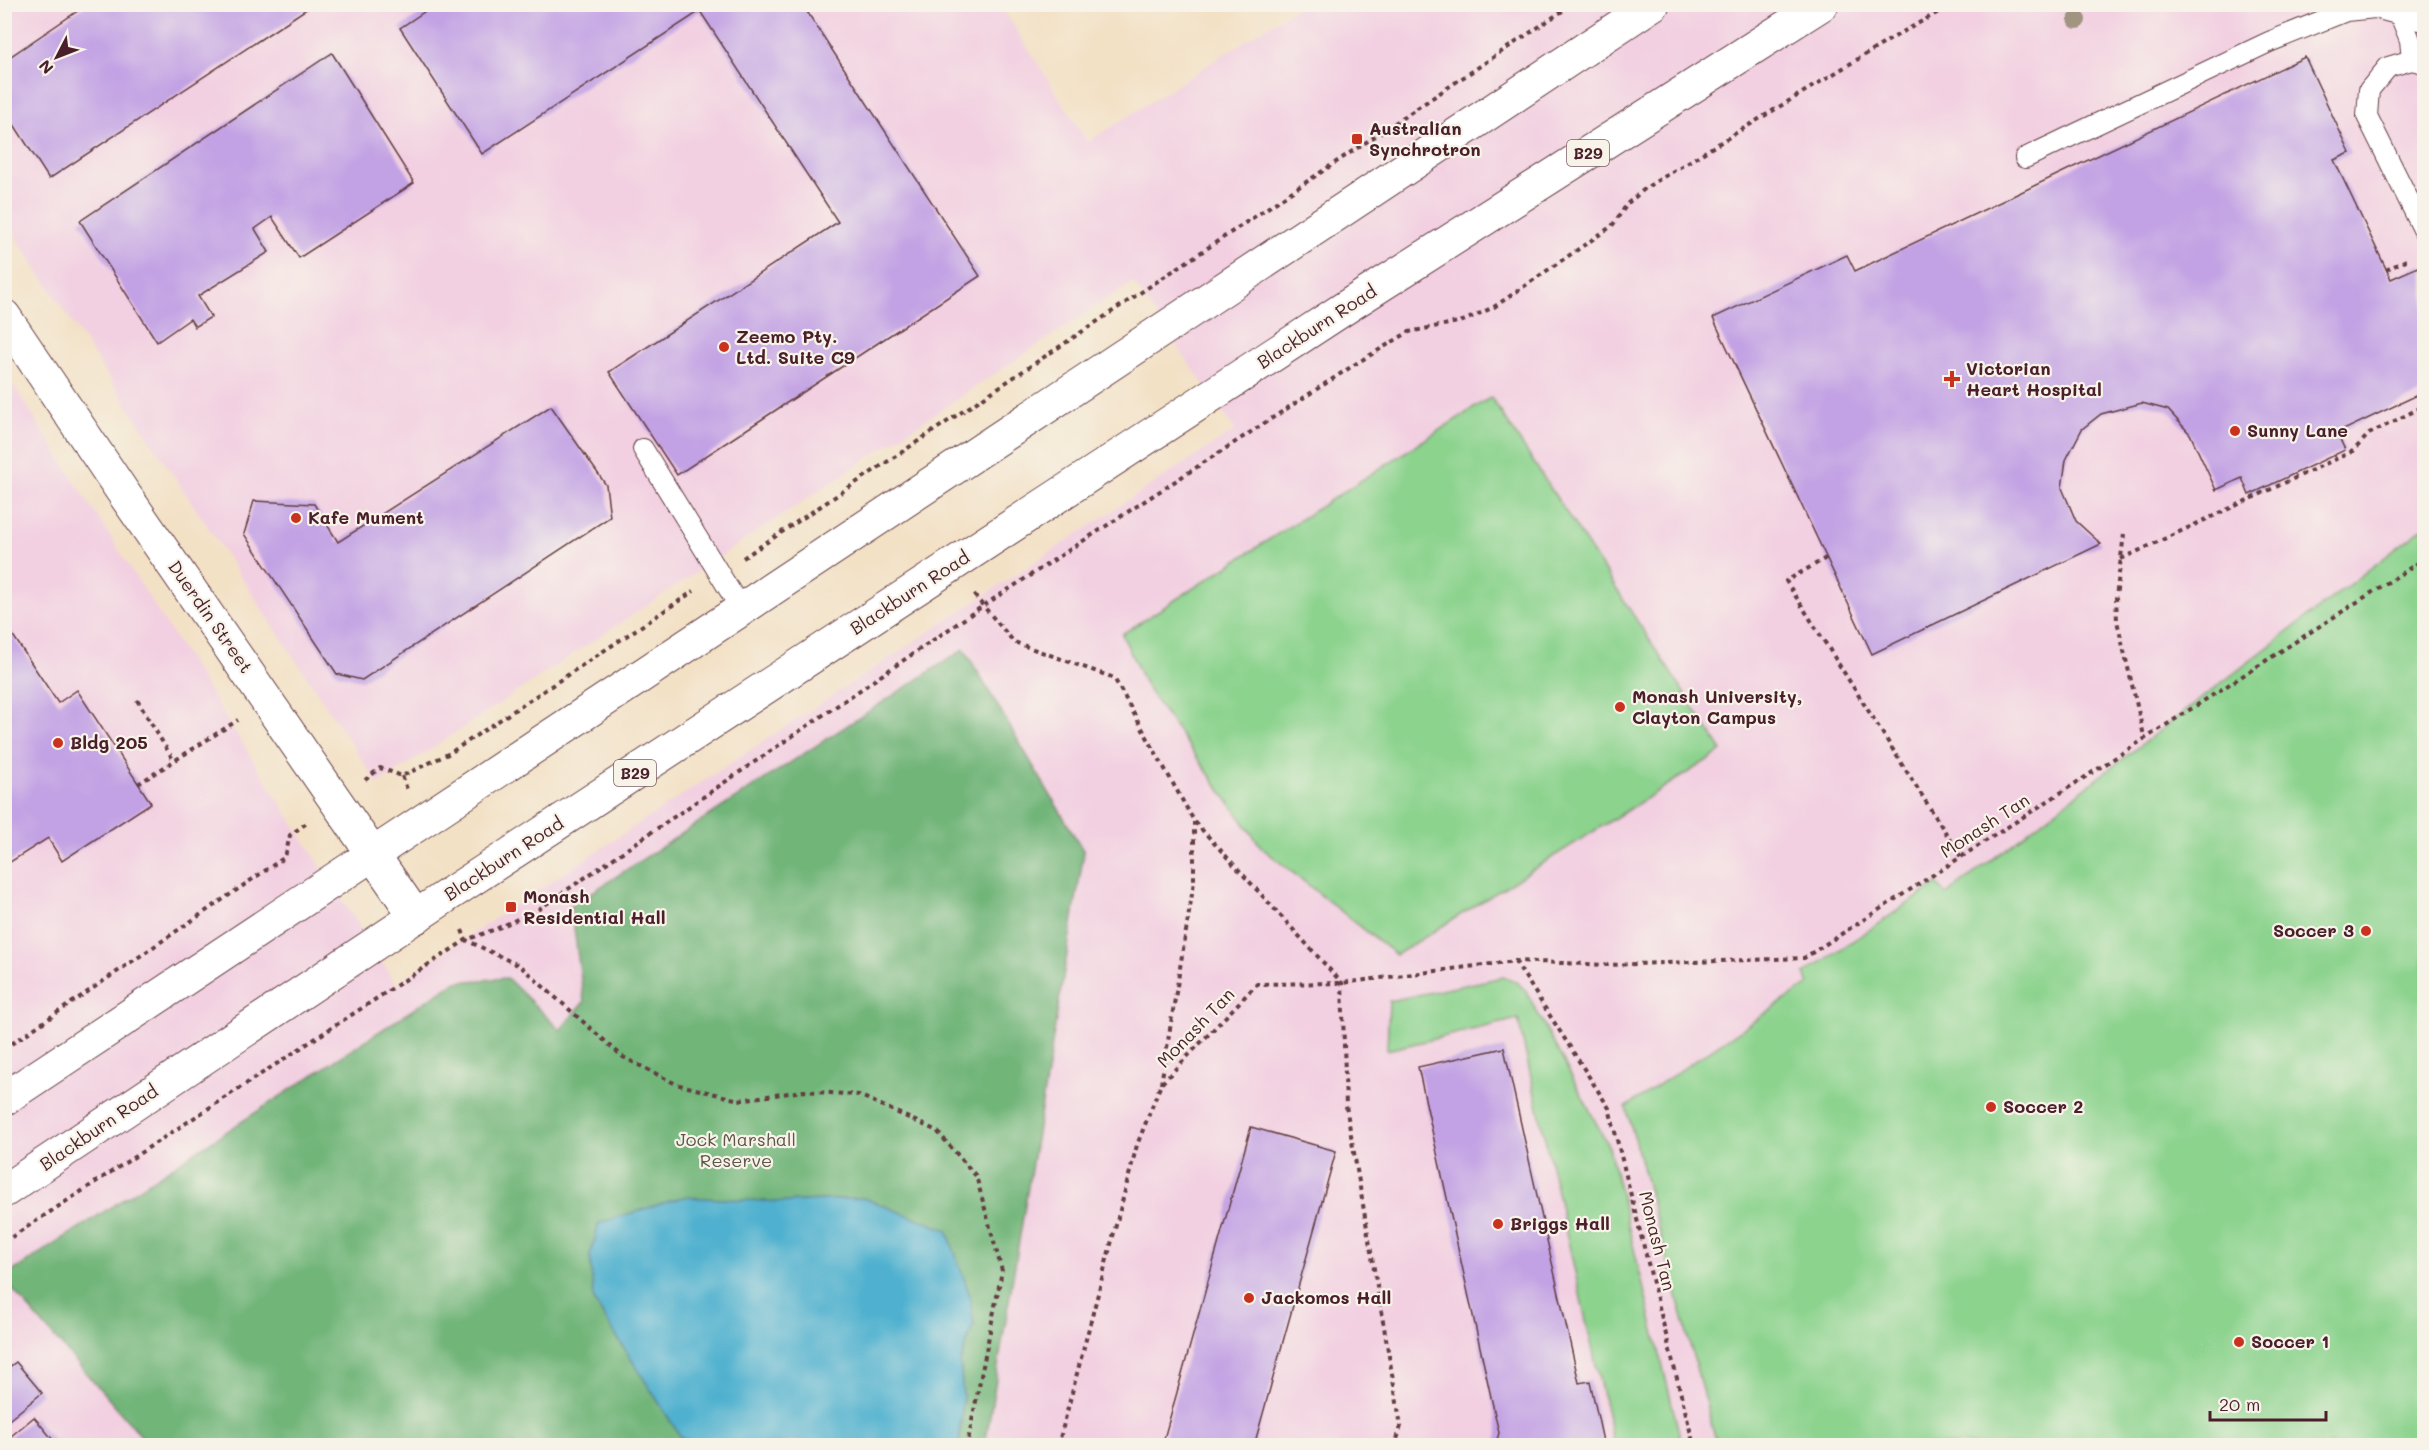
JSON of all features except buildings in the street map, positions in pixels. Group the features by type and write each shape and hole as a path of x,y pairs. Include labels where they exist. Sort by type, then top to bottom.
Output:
{"main road":[{"path":"4,1099 1653,4"},
{"name":"Blackburn Road","path":"4,1191 416,917 1354,302 1822,4"},
{"name":"Duerdin Street","path":"10,334 122,491 416,917"}],"lane":[{"path":"2025,158 2269,42 2346,11 2375,8 2424,21"},
{"path":"2400,15 2418,62 2388,67 2369,90 2367,116 2424,231"},
{"path":"643,449 741,609"}],"path":[{"path":"4,1049 285,857 290,835 380,768 402,776 450,753 1573,4"},
{"path":"4,1242 466,940 538,909 983,606 1409,332 1463,321 1494,307 1612,226 1628,202 1647,187 1901,33 1953,4"},
{"path":"2386,270 2415,256"},
{"path":"2121,559 2353,451 2369,434 2424,406"},
{"path":"2124,534 2116,597 2116,621 2145,740"},
{"path":"1826,558 1786,580 1961,857"},
{"name":"Monash Tan","path":"1058,1446 1137,1145 1161,1084 1257,984 1342,983 1515,961 1608,965 1804,958 2424,559"},
{"path":"950,567 1014,642 1114,678 1194,821 1342,983 1346,1106 1401,1426 1395,1446"},
{"path":"137,700 174,761"},
{"path":"138,784 268,701"},
{"path":"1161,1084 1194,882 1194,821"},
{"path":"466,940 520,966 623,1058 676,1084 739,1100 803,1091 859,1095 937,1131 976,1176 1002,1271 967,1446"},
{"name":"Monash Tan","path":"1515,961 1609,1108 1694,1446"}],"shaded area":[{"name":"Monash University, Clayton Campus","path":"5,5 1000,5 1088,142 1301,5 2424,5 2424,1445 5,1446 5,376 7,375 396,984 1235,430 1133,282 378,784 5,221"}],"green space":[{"path":"1491,397 1722,751 1396,955 1262,848 1147,688 1122,634"},
{"path":"2424,527 2424,1445 1717,1445 1626,1107 1809,984 1804,974 1937,884 1946,895"},
{"name":"Jock Marshall Reserve","path":"964,649 1084,852 985,1445 959,1445 963,1395 960,1362 974,1324 864,1198 784,1202 682,1439 704,1445 149,1445 5,1281 4,1277 455,982 507,978 560,1030 584,1002 571,906"},
{"path":"1503,977 1517,982 1527,993 1609,1147 1682,1445 1614,1445 1518,1019 1387,1050 1389,1001"}],"water":[{"path":"683,1197 784,1202 864,1198 947,1230 969,1293 974,1324 960,1362 963,1395 959,1445 811,1446 805,1441 728,1445 682,1439 594,1301 590,1256 599,1223"}],"place":[{"name":"Australian Synchrotron","path":"1357,139"},
{"name":"Zeemo Pty. Ltd. Suite C9","path":"724,347"},
{"name":"Victorian Heart Hospital","path":"1952,379"},
{"name":"Sunny Lane","path":"2235,431"},
{"name":"Kafe Mument","path":"296,518"},
{"name":"Monash University, Clayton Campus","path":"1620,707"},
{"name":"Bldg 205","path":"58,743"},
{"name":"Monash Residential Hall","path":"511,907"},
{"name":"Soccer 3","path":"2366,931"},
{"name":"Soccer 2","path":"1991,1107"},
{"name":"Briggs Hall","path":"1498,1224"},
{"name":"Jackomos Hall","path":"1249,1298"},
{"name":"Soccer 1","path":"2239,1342"}]}
